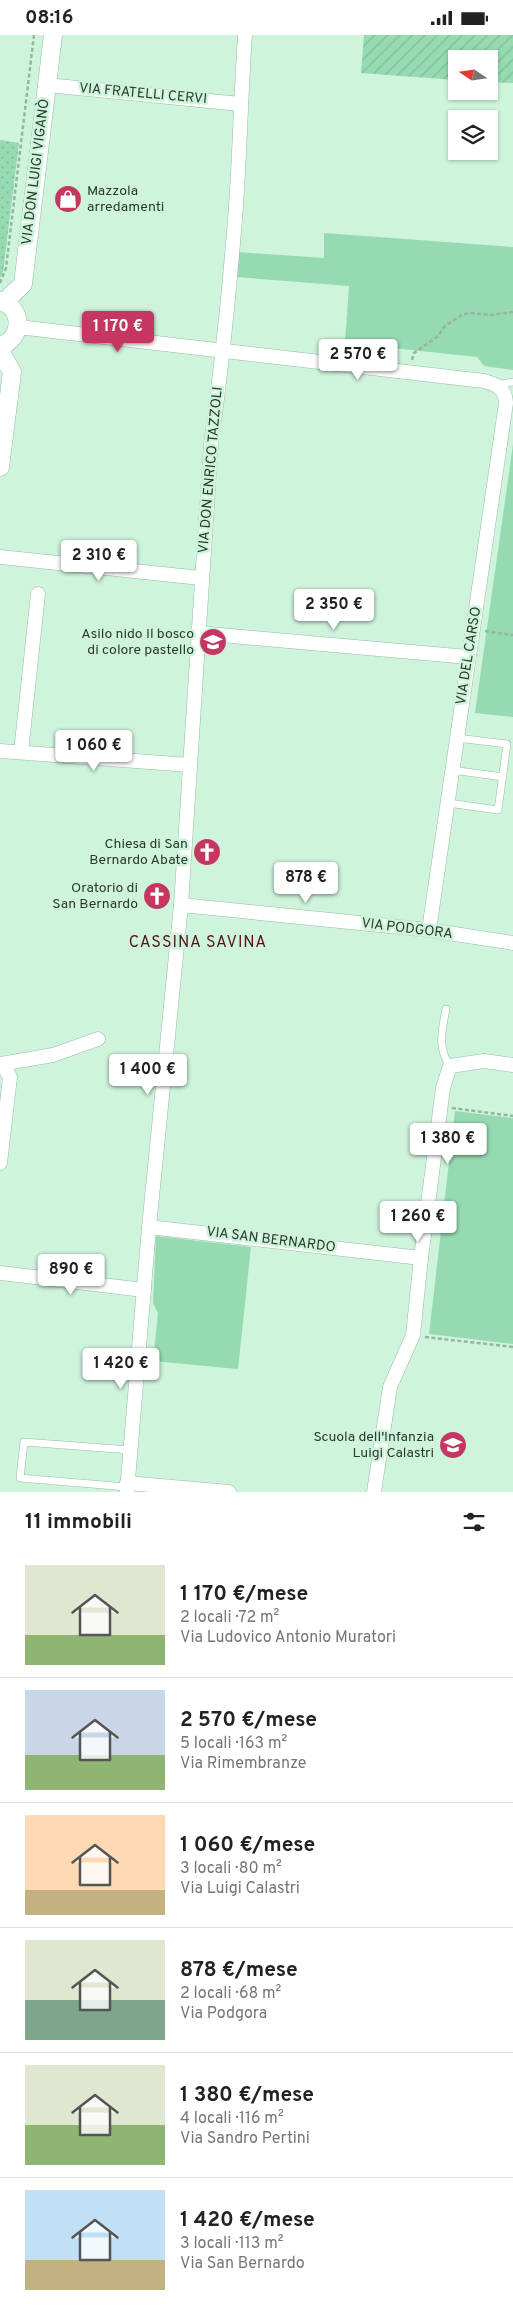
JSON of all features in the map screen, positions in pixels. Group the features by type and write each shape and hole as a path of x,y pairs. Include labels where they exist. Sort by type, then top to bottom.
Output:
{"street":[{"name":"VIA DON LUIGI VIGANÒ","path":"18,327 15,312 2,302 23,284 53,35"},
{"name":"VIA DON ENRICO TAZZOLI","path":"181,905 211,444 236,205 245,35"},
{"name":"VIA FRATELLI CERVI","path":"47,85 240,104"},
{"path":"0,346 11,341 18,327 484,381 498,385"},
{"path":"0,351 12,372 0,467"},
{"name":"VIA DEL CARSO","path":"429,930 506,403 505,393 498,385"},
{"path":"0,557 202,578"},
{"path":"21,752 38,594"},
{"path":"198,633 468,657"},
{"path":"0,751 190,765"},
{"path":"181,905 149,1227 127,1487 229,1492"},
{"name":"VIA PODGORA","path":"181,905 429,930 513,943"},
{"path":"0,1163 10,1077 1,1064 53,1055 98,1039"},
{"path":"374,1492 390,1387 413,1335 443,1088 450,1066 484,1061 513,1065"},
{"name":"VIA SAN BERNARDO","path":"149,1227 422,1258"},
{"path":"0,1273 144,1290"}],"lane":[{"path":"498,385 513,382"},
{"path":"448,803 498,809 508,744 457,737"},
{"path":"452,770 503,777"},
{"path":"446,1009 440,1043 444,1057 450,1066"},
{"path":"127,1487 20,1478 24,1443 130,1451"}],"path":[{"path":"0,283 6,268 34,35"},
{"path":"410,373 414,353 438,336 445,327 460,316 469,313 491,315 513,311"},
{"path":"474,630 513,635"},
{"path":"441,1106 513,1116"},
{"path":"413,1335 513,1347"}],"green space":[{"path":"364,35 513,35 513,83 498,82 498,50 448,50 448,79 361,73"},
{"path":"0,140 19,143 3,272 0,278"},
{"path":"324,233 513,247 513,370 484,366 477,357 345,343 349,286 236,277 237,252 324,258"},
{"path":"513,444 513,717 475,713"},
{"path":"455,1111 513,1118 513,1344 429,1334"},
{"path":"156,1236 251,1247 238,1369 153,1361 158,1313 153,1303"}],"place":[{"name":"Mazzola arredamenti","path":"68,199"},
{"name":"Asilo nido Il bosco di colore pastello","path":"213,642"},
{"name":"Chiesa di San Bernardo Abate","path":"207,852"},
{"name":"Oratorio di San Bernardo","path":"157,896"},
{"name":"Scuola dell'Infanzia Luigi Calastri","path":"453,1445"}],"district":[{"name":"CASSINA SAVINA","path":"198,943"}]}
